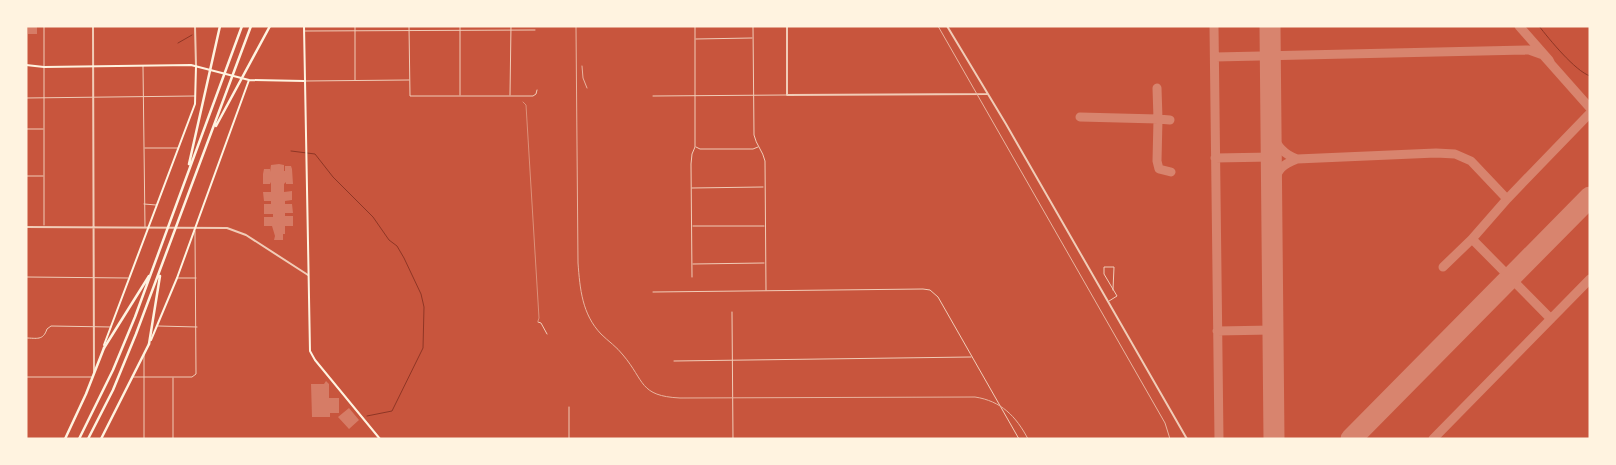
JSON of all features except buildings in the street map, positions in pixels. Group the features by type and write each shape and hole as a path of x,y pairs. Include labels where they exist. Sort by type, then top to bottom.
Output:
{"main road":[{"path":"186,178 220,26"},
{"path":"79,439 117,361 242,26"},
{"path":"88,439 126,359 251,26"},
{"path":"210,136 270,26"},
{"path":"304,26 311,354 380,439"},
{"path":"26,65 44,67 196,66 249,80 305,81"},
{"path":"65,439 104,348 195,104 196,66"},
{"path":"101,439 158,326 249,80"},
{"path":"104,348 152,270"},
{"path":"148,344 160,272"}],"street":[{"path":"44,26 44,227"},
{"path":"93,26 94,372"},
{"path":"196,26 196,66"},
{"path":"355,26 355,81"},
{"path":"409,26 410,96 533,96 537,90"},
{"path":"460,26 460,96"},
{"path":"510,26 510,96"},
{"path":"692,277 695,26"},
{"path":"753,26 754,135 763,153 764,161 766,290"},
{"path":"786,26 787,95"},
{"path":"947,26 1006,124 1187,439"},
{"path":"304,30 536,30"},
{"path":"695,39 753,38"},
{"path":"143,66 145,227"},
{"path":"305,81 410,80"},
{"path":"652,96 987,94"},
{"path":"26,98 196,96"},
{"path":"26,129 44,129"},
{"path":"695,146 700,149 753,149 759,147"},
{"path":"144,148 179,148"},
{"path":"26,176 44,176"},
{"path":"692,188 765,187"},
{"path":"144,204 157,205"},
{"path":"692,226 765,226"},
{"path":"26,227 224,228 239,232 308,276"},
{"path":"132,377 192,377 196,374 197,327 194,228"},
{"path":"693,264 765,263"},
{"path":"1108,301 1117,296 1104,274 1104,266 1114,267 1114,290"},
{"path":"26,277 129,278"},
{"path":"177,278 196,278"},
{"path":"653,292 923,289 933,292 938,297 1019,439"},
{"path":"732,312 733,439"},
{"path":"538,322 541,323 547,334"},
{"path":"26,338 44,336 46,329 51,326 111,327"},
{"path":"158,326 197,327"},
{"path":"144,353 144,439"},
{"path":"674,361 972,357"},
{"path":"26,376 92,377"},
{"path":"172,377 174,439"},
{"path":"569,407 569,439"}],"lane":[{"path":"523,102 526,105 532,190 538,322"}],"waterway":[{"path":"1539,26 1577,68 1590,76"},
{"path":"178,43 192,35"},
{"path":"291,151 315,154 333,177 373,217 389,240 397,246 421,294 424,307 423,348 392,411 367,416"}],"taxiway":[{"path":"1214,26 1219,439"},
{"path":"1215,57 1529,50 1543,55 1551,64 1519,26"},
{"path":"1551,64 1590,108"},
{"path":"1157,88 1158,119 1170,120"},
{"path":"1443,267 1472,239 1507,199 1590,113"},
{"path":"1080,117 1158,119 1157,161 1159,169 1171,172"},
{"path":"1271,134 1281,149 1297,159"},
{"path":"1272,184 1281,168 1297,159 1436,153 1455,154 1471,161 1507,199"},
{"path":"1215,158 1272,157"},
{"path":"1472,239 1551,319"},
{"path":"1433,439 1590,279"},
{"path":"1217,331 1273,330"}],"runway":[{"path":"1270,26 1274,439"},
{"path":"1351,439 1590,197"}],"railway":[{"path":"576,26 578,263 581,292 586,310 595,326 621,352 644,386 657,394 680,398 975,397 993,402 1007,411 1018,423 1028,439"},
{"path":"938,26 1165,423 1170,439"},
{"path":"582,66 583,78 587,88"}]}
